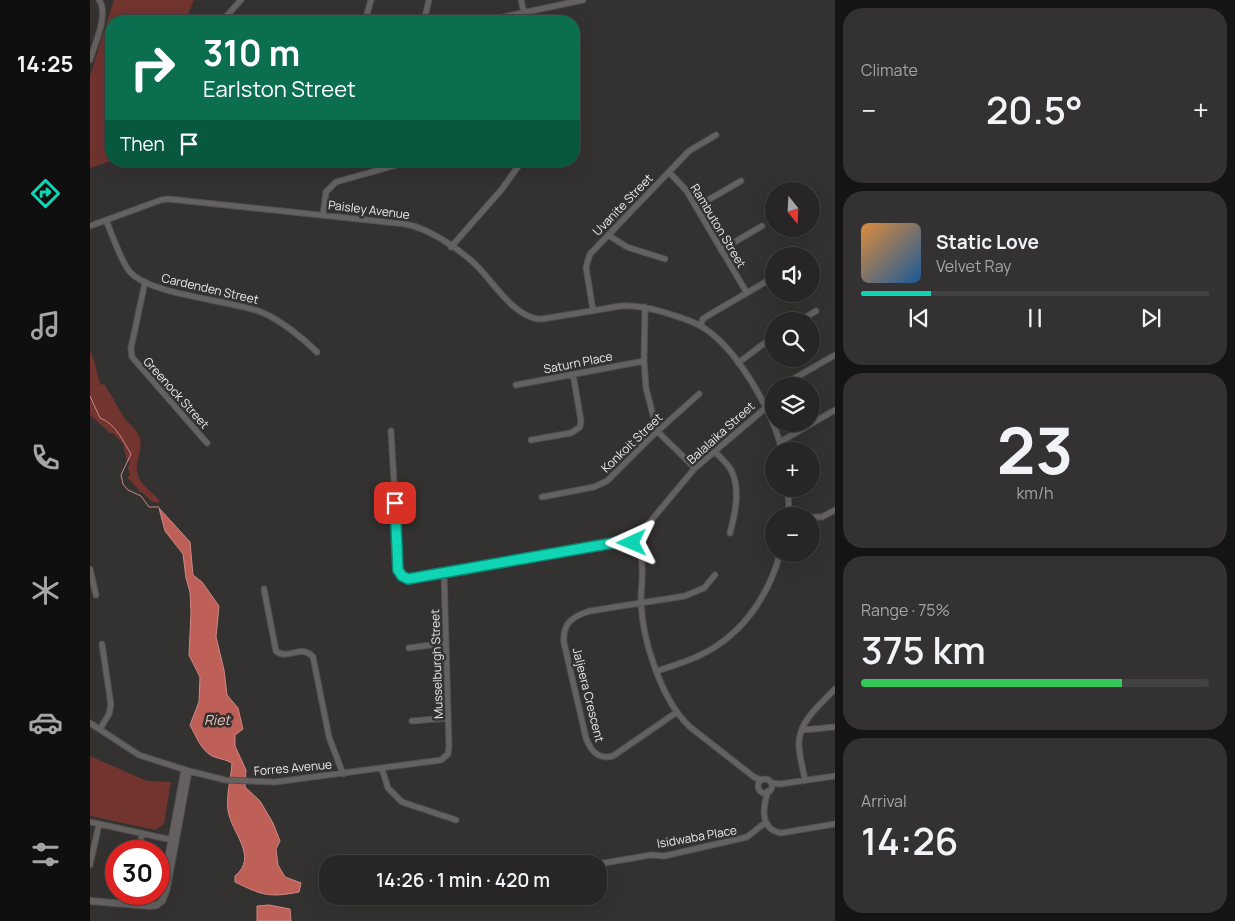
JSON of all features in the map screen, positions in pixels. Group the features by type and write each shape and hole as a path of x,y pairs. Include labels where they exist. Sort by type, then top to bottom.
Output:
{"street":[{"path":"90,60 102,18 103,8 99,0"},
{"path":"229,15 241,0"},
{"path":"367,15 371,0"},
{"path":"425,15 429,0"},
{"path":"521,0 524,13"},
{"path":"514,15 583,0"},
{"name":"Uvanite Street","path":"593,311 587,262 590,254 691,149 716,135"},
{"path":"323,215 326,192 336,182 390,167"},
{"path":"451,247 502,189 518,167"},
{"name":"Rambuton Street","path":"669,172 684,186 746,293"},
{"path":"696,207 741,181"},
{"name":"Paisley Avenue","path":"90,226 168,199 417,226 431,232 475,265 504,297 528,317 542,320 633,305 683,318 700,326 720,341 755,387 765,405"},
{"path":"106,220 128,270 145,282"},
{"path":"721,250 762,226"},
{"path":"608,235 626,247 665,259"},
{"name":"Cardenden Street","path":"145,282 156,287 262,312 301,337 317,352"},
{"name":"Greenock Street","path":"145,282 131,348 132,357 207,443"},
{"path":"700,326 705,317 765,282"},
{"path":"645,307 644,361 646,388 657,430 695,468"},
{"path":"738,363 765,343"},
{"path":"797,377 835,355"},
{"name":"Saturn Place","path":"516,385 644,361"},
{"path":"531,440 572,433 580,427 581,421 573,374"},
{"name":"Konkoit Street","path":"542,497 594,488 603,484 657,430 699,394"},
{"name":"Balalaika Street","path":"765,408 716,452 695,468 644,529 638,544 642,567 641,602 648,644 665,690 682,720 754,777 760,783 759,790 768,789"},
{"path":"780,442 835,410"},
{"path":"391,431 398,570 402,576 410,579 624,541 638,544"},
{"name":"Paisley Avenue","path":"776,432 780,442"},
{"path":"716,452 730,469 734,482 736,509 730,533"},
{"path":"820,516 825,516 835,510"},
{"name":"Balalaika Street","path":"624,541 644,529"},
{"path":"634,535 640,535 638,544 630,540 634,535"},
{"path":"657,671 698,656 725,640 741,626 764,595 778,562"},
{"path":"90,569 96,595"},
{"name":"Musselburgh Street","path":"444,573 448,754"},
{"name":"Jaljeera Crescent","path":"677,712 613,756 598,756 589,747 564,643 564,631 571,619 584,613 685,596 704,588 715,575"},
{"path":"264,589 276,651 284,654 304,651 313,657 329,737 343,774"},
{"path":"409,648 446,643"},
{"path":"100,730 109,714 111,705 102,644"},
{"path":"805,780 799,742 802,730 808,718 835,689"},
{"path":"412,721 448,718"},
{"name":"Forres Avenue","path":"90,723 139,755 186,771 225,780 275,782 438,762 448,754"},
{"path":"802,730 835,727"},
{"path":"382,769 388,788 402,802 456,820"},
{"path":"170,856 186,771"},
{"path":"768,789 780,784 835,776"},
{"path":"760,783 767,780 768,789 763,815 766,822 775,831 781,833 835,824"},
{"path":"90,822 174,840"},
{"name":"Isidwaba Place","path":"607,862 651,855 664,856 745,838 766,822"},
{"path":"90,865 99,824"},
{"path":"141,840 142,833"},
{"path":"90,900 105,902"},
{"path":"140,905 157,905"}],"shaded area":[{"path":"114,0 194,0 188,15 109,15"},
{"path":"105,28 105,163 90,168 90,76"},
{"path":"90,351 101,385 104,384 124,417 139,436 141,446 137,473 143,484 160,501 158,503 151,501 142,492 137,492 139,490 128,478 130,476 128,468 130,462 127,461 123,444 113,433 110,433 90,415"},
{"path":"90,756 147,781 171,782 164,824 155,830 90,816"}],"water":[{"name":"Riet","path":"159,508 190,542 193,575 202,582 219,606 216,637 224,670 227,695 238,708 243,729 235,735 235,746 246,770 245,787 260,801 273,823 280,841 276,849 278,865 285,877 301,883 299,892 272,895 252,890 235,882 235,876 242,868 244,852 228,810 228,792 232,763 208,753 199,742 190,725 199,702 200,677 189,655 190,592 183,554 165,531"},
{"path":"269,905 290,909 291,921 257,921 257,906"}],"waterway":[{"name":"Riet","path":"90,396 100,418 115,429 131,454 121,475 123,484 128,490 141,496 149,507 159,507"}],"route":[{"path":"395,503 398,570 402,576 408,579 624,541 632,543"}]}
